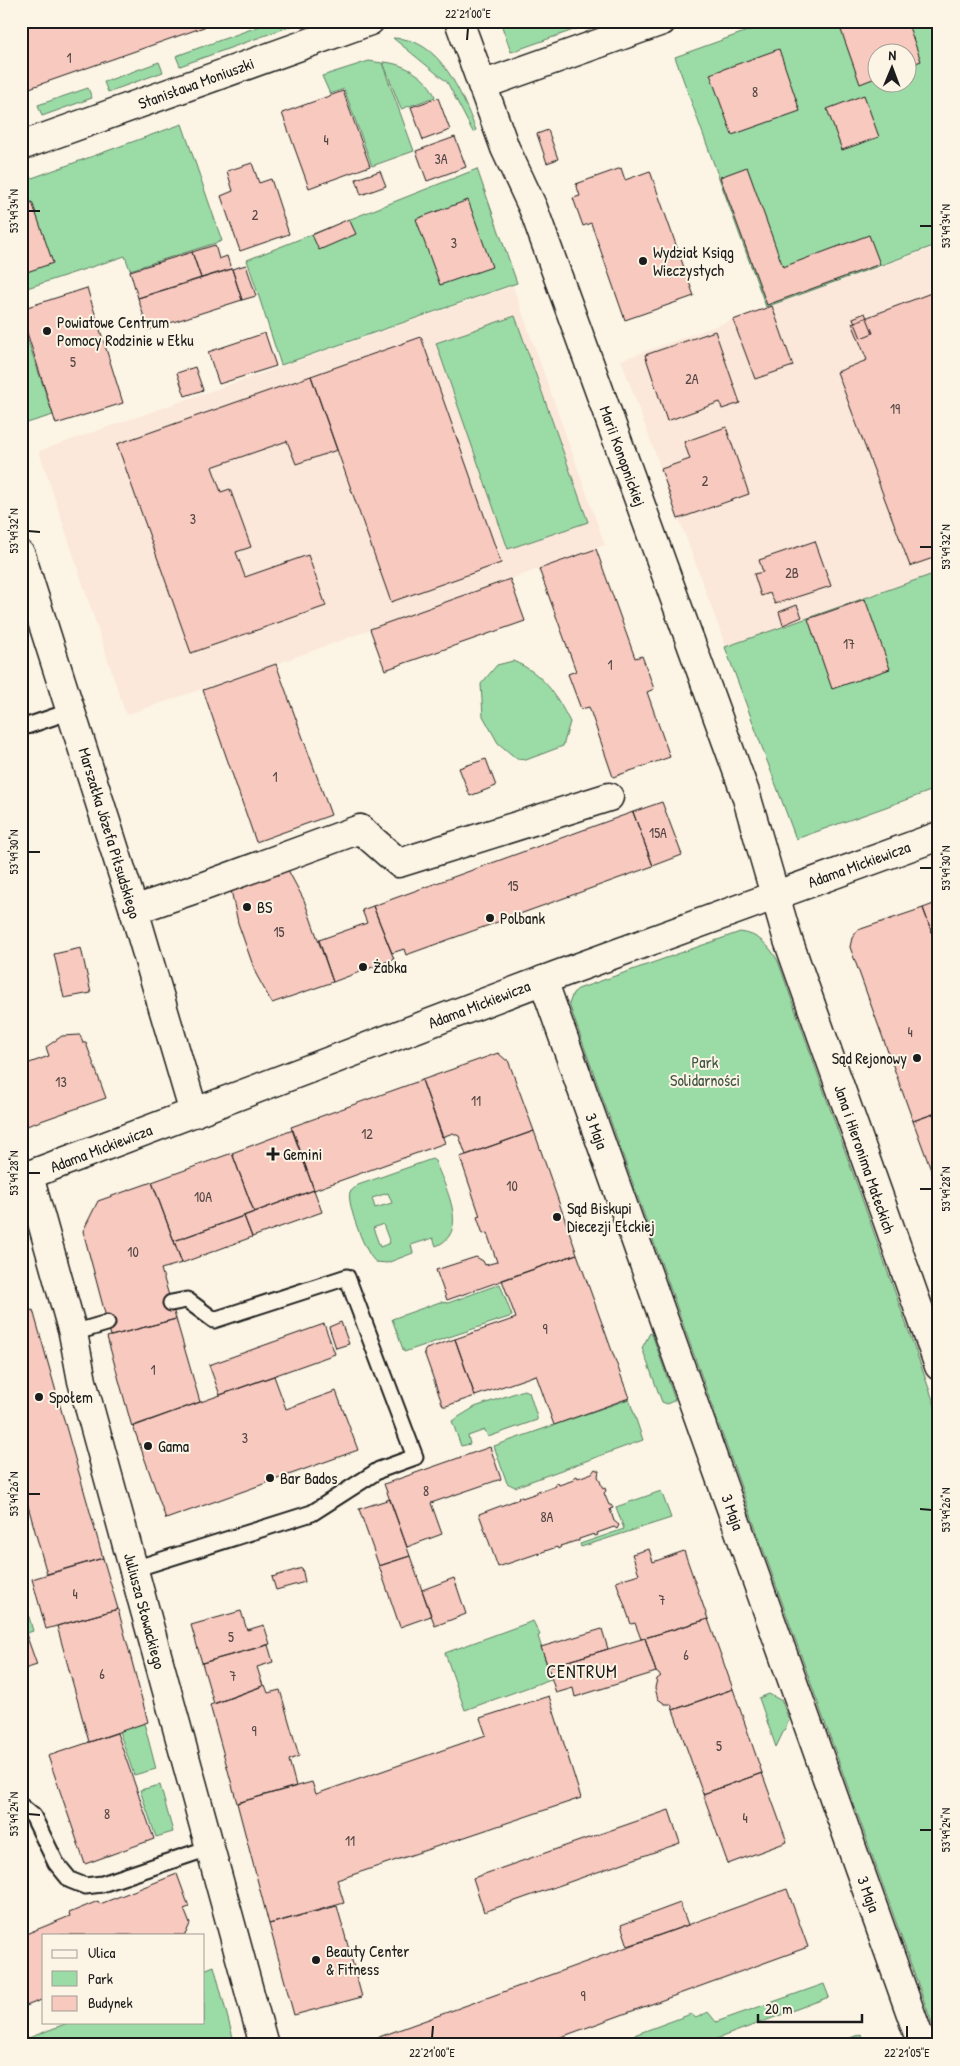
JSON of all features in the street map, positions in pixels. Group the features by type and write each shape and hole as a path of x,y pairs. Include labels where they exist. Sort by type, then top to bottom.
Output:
{"street":[{"name":"Stanisława Moniuszki","path":"21,146 370,21"},
{"name":"Marii Konopnickiej","path":"459,21 505,148 534,208 743,787 774,895"},
{"path":"482,85 662,21"},
{"name":"Marszałka Józefa Piłsudskiego","path":"21,555 134,910 194,1113"},
{"path":"134,910 360,828 399,863 609,796"},
{"name":"Adama Mickiewicza","path":"25,1177 543,980 939,836"},
{"name":"Jana i Hieronima Małeckich","path":"774,895 788,940 939,1366"},
{"name":"3 Maja","path":"543,980 922,2045"},
{"name":"Juliusza Słowackiego","path":"25,1177 73,1333 82,1382 264,2045"}],"lane":[{"path":"21,728 71,712"},
{"path":"134,1569 312,1513 378,1470 415,1457 347,1277 214,1320 187,1300 171,1303"},
{"path":"73,1333 108,1323"},
{"path":"21,1806 33,1816 56,1863 70,1880 85,1886 102,1884 209,1848"}],"shaded area":[{"path":"939,246 939,787 796,839 621,360"},
{"path":"513,286 605,545 276,664 126,715 39,451"}],"green space":[{"path":"274,21 305,21 180,66 176,56"},
{"path":"500,21 599,21 511,52"},
{"path":"775,21 939,21 939,244 766,307 675,57"},
{"path":"393,38 410,40 424,47 436,57 456,85 476,130 473,132 447,82"},
{"path":"369,61 382,63 414,151 372,166 344,89 330,94 322,76"},
{"path":"159,62 163,72 108,92 104,82"},
{"path":"383,62 399,65 415,73 432,90 435,97 401,109"},
{"path":"88,88 92,98 42,116 38,105"},
{"path":"182,124 222,241 130,270 125,256 21,290 21,182"},
{"path":"477,169 517,283 281,365 247,260"},
{"path":"515,316 588,522 508,549 436,343"},
{"path":"21,320 53,415 27,423 21,404"},
{"path":"939,572 939,788 796,839 725,647"},
{"path":"513,661 541,678 554,693 570,722 563,746 526,760 517,759 498,743 483,716 481,684 497,665"},
{"name":"Park Solidarności","path":"740,932 752,935 762,941 778,961 939,1417 939,2043 569,1004 573,993 578,989"},
{"path":"432,1159 435,1161 452,1207 452,1230 446,1239 436,1246 433,1238 411,1245 413,1253 387,1263 376,1262 362,1240 351,1207 350,1192 358,1185","holes":["388,1193 392,1203 375,1208 372,1198","383,1224 390,1243 380,1247 373,1228"]},
{"path":"500,1284 512,1316 404,1352 392,1319 440,1302 448,1303"},
{"path":"650,1333 652,1334 675,1400 667,1404 662,1402 642,1348"},
{"path":"524,1390 529,1392 537,1420 488,1437 485,1430 468,1436 470,1444 461,1446 452,1421 475,1407"},
{"path":"629,1399 643,1440 515,1487 507,1483 494,1446"},
{"path":"661,1491 671,1518 581,1547 580,1544 624,1529 616,1507"},
{"path":"21,1589 33,1631 21,1635"},
{"path":"533,1621 540,1635 538,1636 551,1679 465,1710 445,1653"},
{"path":"769,1694 782,1701 789,1720 776,1747 759,1698"},
{"path":"144,1723 156,1769 134,1775 119,1731"},
{"path":"160,1785 173,1832 156,1837 140,1790"},
{"path":"214,1966 235,2045 21,2045 21,2041 65,2024 205,2024 205,1970"},
{"path":"824,1984 829,1997 700,2045 607,2045 691,2014 696,2018 708,2012 716,2022"},
{"path":"861,2034 864,2045 831,2045"}],"building":[{"path":"31,21 221,21 21,91 21,25"},
{"path":"866,21 907,21 914,42 868,42 868,81 860,84 841,30"},
{"path":"779,49 800,111 732,135 710,74"},
{"path":"343,91 370,166 309,188 282,113"},
{"path":"864,95 879,137 842,150 827,109"},
{"path":"438,98 450,130 423,140 411,107"},
{"path":"548,130 558,159 547,163 537,134"},
{"path":"455,137 466,167 427,181 416,151"},
{"path":"252,163 259,183 271,179 289,234 240,251 221,196 233,191 227,171"},
{"path":"747,167 783,267 869,235 880,264 767,305 720,177"},
{"name":"Wydział Ksiąg Wieczystych","path":"621,168 625,180 650,171 694,296 625,320 591,223 583,226 573,198 580,196 576,184"},
{"path":"380,171 386,186 361,195 356,179"},
{"path":"468,200 492,267 440,285 416,219"},
{"path":"32,202 53,263 21,274 21,206"},
{"path":"349,219 356,234 319,250 312,235"},
{"path":"215,245 219,259 227,256 231,269 201,278 192,252"},
{"path":"192,252 201,278 138,298 130,271"},
{"path":"246,265 256,296 242,300 232,269"},
{"path":"232,269 242,300 148,330 138,298"},
{"path":"87,288 123,403 56,424 21,309"},
{"path":"939,290 939,556 910,566 837,372 867,360 852,323"},
{"path":"772,306 793,366 755,379 733,320"},
{"path":"865,313 873,333 861,338 853,318"},
{"path":"715,331 740,403 722,409 720,402 667,421 645,355"},
{"path":"265,333 276,366 219,384 208,352"},
{"path":"421,337 501,563 391,602 311,376"},
{"path":"195,367 203,390 185,396 177,373"},
{"path":"311,376 337,450 296,464 287,441 212,467 221,492 230,489 251,547 236,552 245,577 308,555 326,606 191,653 117,444"},
{"path":"726,427 749,494 678,519 661,469 690,459 684,442"},
{"path":"815,541 831,586 775,604 770,593 761,596 754,574 763,572 759,560"},
{"path":"596,549 635,658 642,656 648,672 654,689 647,692 670,757 613,777 589,707 581,709 568,674 576,671 539,569"},
{"path":"510,579 525,621 385,670 370,629"},
{"path":"865,599 890,669 832,689 808,619"},
{"path":"797,605 802,617 783,625 779,612"},
{"path":"276,664 331,815 256,842 203,690"},
{"path":"486,759 496,786 470,796 459,768"},
{"path":"662,802 682,855 653,866 633,812"},
{"path":"633,812 653,866 406,955 404,949 392,953 373,906"},
{"path":"288,870 304,900 333,982 272,1003 256,974 238,923 231,890"},
{"path":"939,902 939,952 923,908"},
{"path":"373,906 394,959 333,982 319,940 367,923 362,910"},
{"path":"923,908 939,952 939,1112 913,1121 850,947 852,938 858,930"},
{"path":"81,948 91,993 64,998 54,954"},
{"path":"80,1035 83,1043 86,1043 106,1098 21,1128 21,1066 49,1056 46,1047 62,1036"},
{"path":"498,1053 508,1060 534,1131 466,1155 459,1136 453,1133 442,1137 422,1080"},
{"path":"422,1080 445,1143 314,1190 291,1127"},
{"path":"939,1112 939,1192 913,1121"},
{"path":"293,1130 314,1190 254,1212 232,1153"},
{"path":"534,1131 577,1254 447,1300 436,1270 476,1257 483,1261 485,1265 497,1262 487,1233 483,1234 477,1217 480,1216 460,1157"},
{"path":"232,1153 254,1212 174,1241 152,1182"},
{"path":"152,1182 182,1263 161,1269 176,1319 111,1336 83,1231 98,1201"},
{"path":"314,1190 322,1212 252,1237 244,1216"},
{"path":"244,1216 252,1237 182,1263 174,1241"},
{"path":"577,1254 629,1398 554,1425 536,1375 475,1396 455,1339 516,1318 502,1280"},
{"path":"33,1310 103,1558 47,1574 21,1481 21,1313"},
{"path":"176,1319 200,1402 132,1427 107,1337"},
{"path":"341,1322 349,1344 336,1348 329,1327"},
{"path":"324,1324 335,1354 220,1395 209,1365"},
{"path":"455,1339 475,1396 443,1406 424,1352 426,1349"},
{"path":"274,1376 286,1409 336,1391 358,1450 166,1519 133,1426"},
{"path":"490,1447 501,1479 431,1503 442,1534 407,1547 384,1484"},
{"path":"595,1469 599,1471 598,1476 603,1489 605,1488 606,1491 604,1493 609,1505 613,1508 610,1509 614,1521 619,1525 617,1529 614,1527 597,1533 598,1535 595,1536 594,1534 579,1539 579,1541 560,1546 558,1549 557,1547 542,1552 539,1555 539,1553 498,1567 479,1514 519,1499 518,1497 522,1498 537,1493 537,1491 540,1490 540,1492 556,1486 555,1484 558,1483 559,1485 574,1480 573,1478 592,1473"},
{"path":"390,1499 410,1556 379,1566 359,1509"},
{"path":"649,1549 653,1562 684,1551 708,1619 641,1639 635,1623 631,1624 616,1581 639,1574 632,1554"},
{"path":"410,1556 431,1616 400,1627 379,1566"},
{"path":"103,1558 118,1609 46,1629 32,1579"},
{"path":"302,1568 305,1582 276,1590 272,1577"},
{"path":"454,1578 466,1614 435,1626 422,1590"},
{"path":"118,1609 148,1722 89,1742 57,1626"},
{"path":"241,1611 247,1630 264,1625 270,1644 202,1663 191,1625"},
{"path":"708,1619 733,1689 673,1710 671,1704 665,1704 658,1699 655,1688 657,1679 661,1676 656,1672 645,1638"},
{"path":"602,1629 608,1649 548,1667 541,1647"},
{"path":"26,1634 37,1665 21,1670 21,1636"},
{"path":"645,1638 656,1672 575,1697 573,1688 556,1693 548,1667"},
{"path":"268,1645 273,1662 257,1667 263,1686 214,1704 202,1663"},
{"path":"265,1685 268,1693 280,1690 299,1756 289,1760 296,1786 237,1803 210,1705"},
{"path":"733,1689 762,1773 703,1794 673,1710"},
{"path":"549,1696 581,1798 337,1880 344,1903 269,1924 237,1803 312,1782 316,1794 486,1735 480,1718"},
{"path":"117,1733 154,1839 85,1864 48,1756"},
{"path":"762,1773 787,1842 728,1864 703,1794"},
{"path":"669,1810 680,1843 484,1912 473,1878"},
{"path":"177,1874 189,1907 184,1909 190,1924 185,1934 42,1934 42,2000 21,2008 21,1936 70,1916 69,1913 98,1901 100,1904"},
{"path":"787,1889 808,1947 539,2045 357,2045"},
{"path":"680,1903 688,1925 628,1946 621,1925"},
{"name":"Beauty Center & Fitness","path":"337,1906 362,1997 294,2015 269,1924"}],"place":[{"name":"Wydział Ksiąg Wieczystych","path":"643,261"},
{"name":"Powiatowe Centrum Pomocy Rodzinie w Ełku","path":"47,331"},
{"name":"BS","path":"247,907"},
{"name":"Polbank","path":"490,918"},
{"name":"Żabka","path":"363,967"},
{"name":"Sąd Rejonowy","path":"917,1058"},
{"name":"Gemini","path":"273,1154"},
{"name":"Sąd Biskupi Diecezji Ełckiej","path":"557,1217"},
{"name":"Społem","path":"39,1397"},
{"name":"Gama","path":"148,1446"},
{"name":"Bar Bados","path":"270,1478"},
{"name":"Beauty Center & Fitness","path":"316,1960"}],"district":[{"name":"CENTRUM","path":"582,1672"}]}
